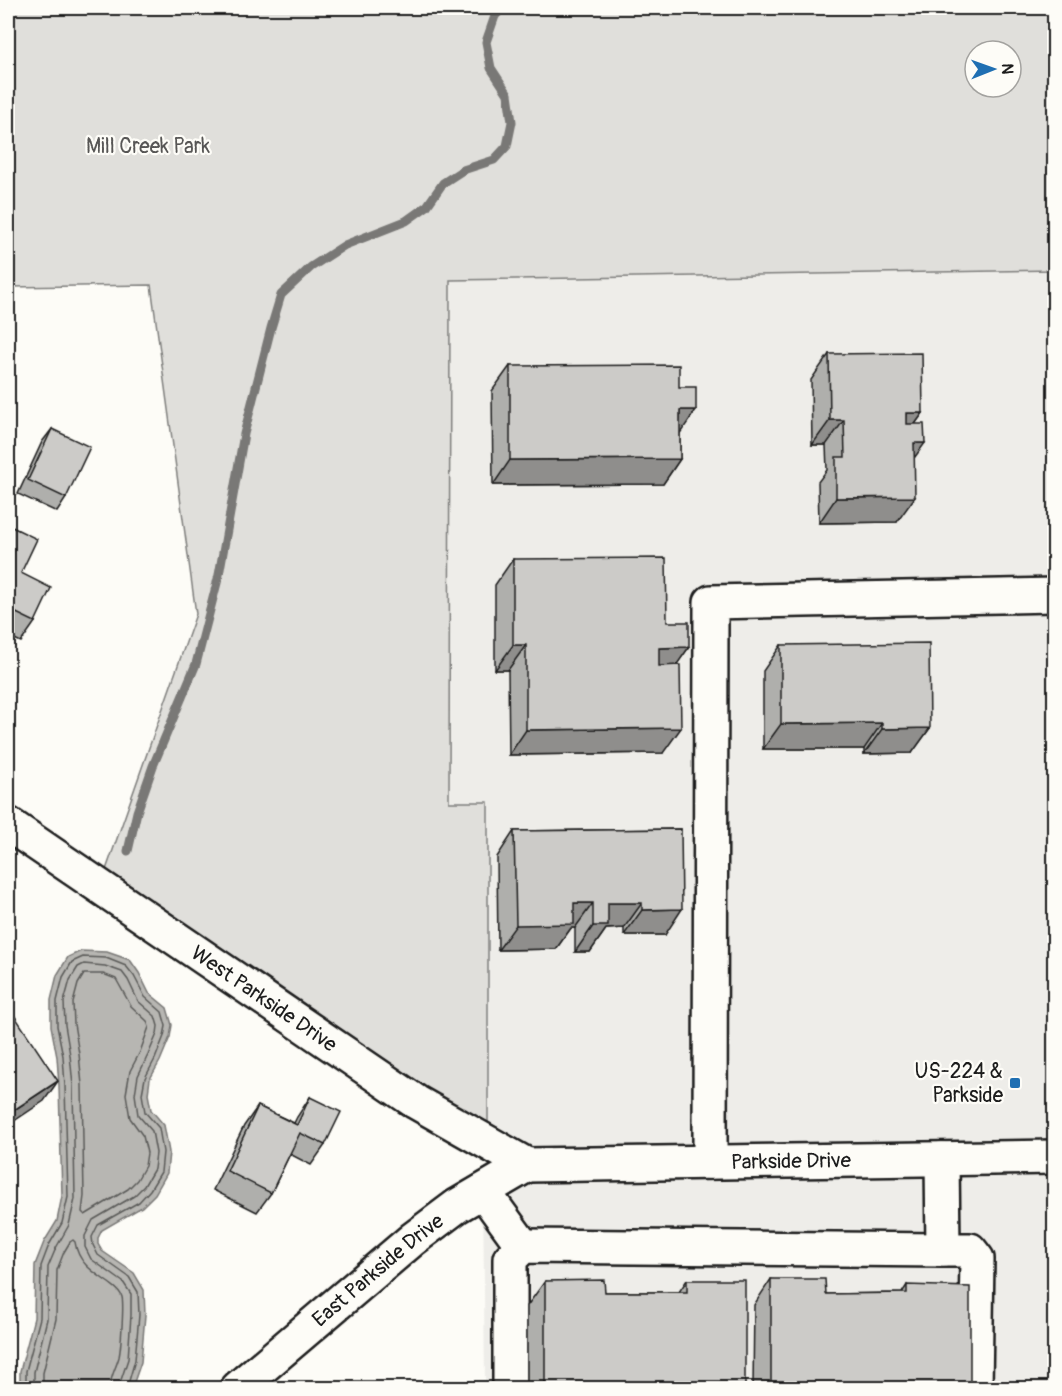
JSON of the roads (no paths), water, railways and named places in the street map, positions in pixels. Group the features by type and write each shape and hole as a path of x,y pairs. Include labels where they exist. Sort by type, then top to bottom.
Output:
{"street":[{"path":"710,1162 711,602 1054,595"},
{"name":"West Parkside Drive","path":"8,824 416,1102 527,1165"},
{"name":"Parkside Drive","path":"527,1165 1054,1157"},
{"path":"942,1159 942,1250"},
{"name":"East Parkside Drive","path":"238,1389 413,1239 458,1206 527,1165"},
{"path":"483,1191 523,1246"},
{"path":"510,1389 510,1259 523,1246 970,1250 977,1259 975,1389"}],"water":[{"path":"81,951 107,952 130,960 149,993 167,1008 172,1025 170,1037 150,1079 148,1094 151,1110 164,1125 169,1152 167,1173 155,1194 142,1207 102,1230 98,1238 102,1251 134,1273 144,1290 145,1315 141,1362 132,1388 20,1388 20,1371 34,1318 35,1265 44,1242 57,1221 62,1196 59,1086 57,1057 51,1026 51,1000 57,975 68,957"}],"waterway":[{"path":"128,851 137,812 153,766 196,664 219,575 244,434 281,295 311,267 345,245 406,221 427,206 443,183 463,170 494,160 507,146 512,122 508,94 491,68 486,42 495,16 502,8"}],"place":[{"name":"US-224 & Parkside","path":"1015,1083"}],"park label":[{"name":"Mill Creek Park","path":"148,146"}]}
